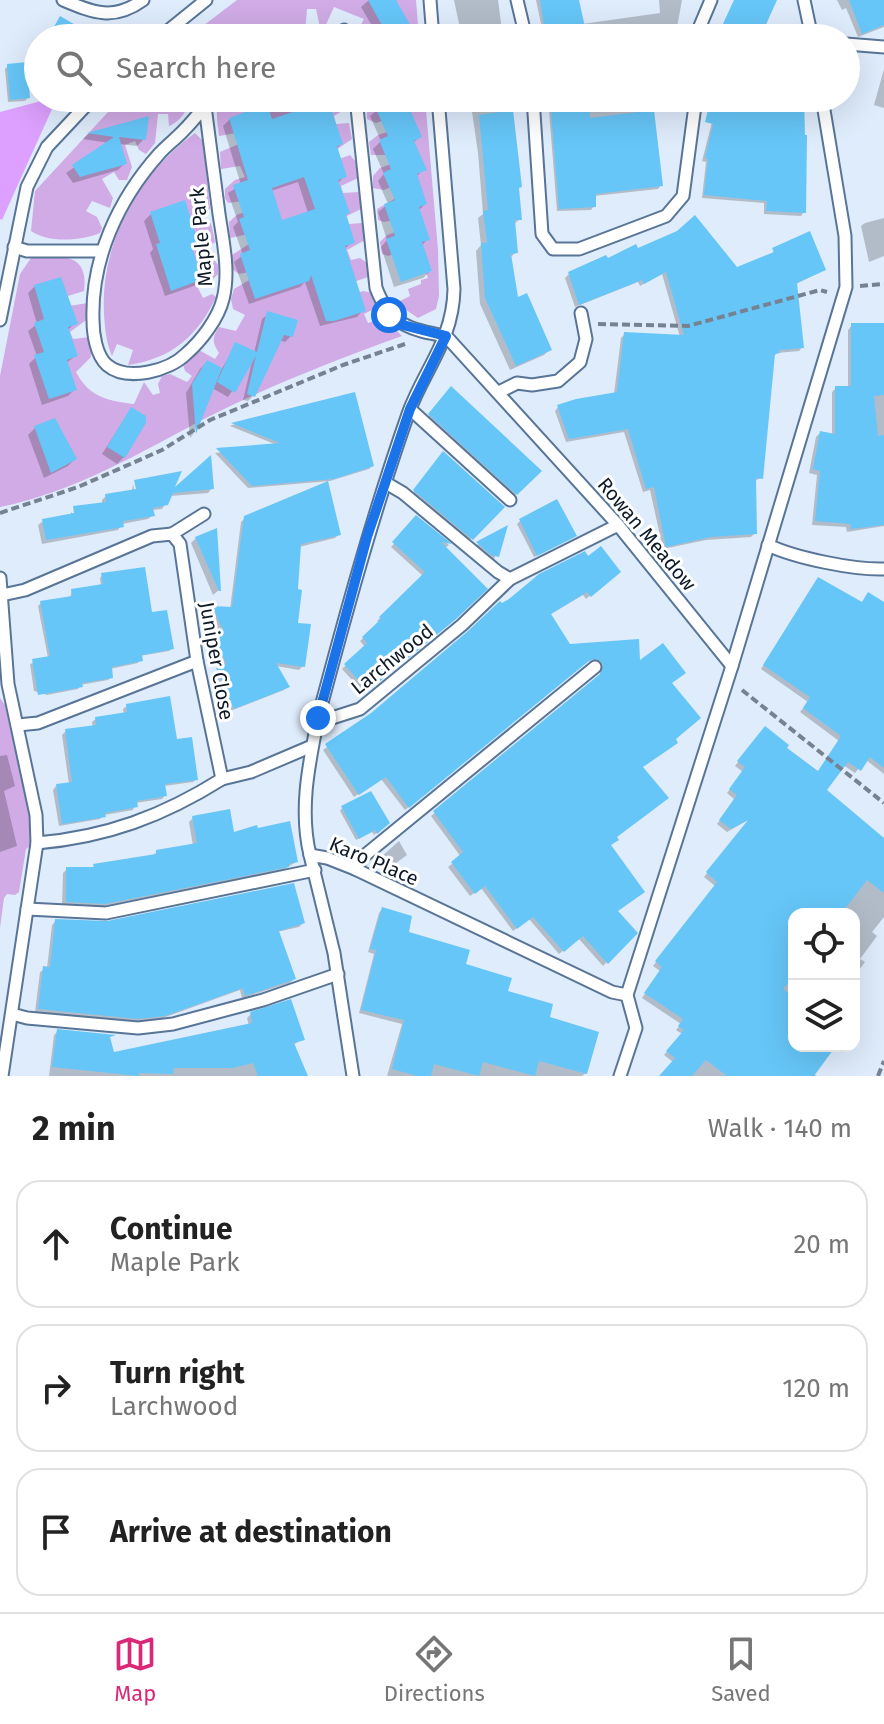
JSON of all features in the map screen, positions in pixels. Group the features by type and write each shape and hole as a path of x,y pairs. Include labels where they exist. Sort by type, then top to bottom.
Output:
{"lane":[{"path":"63,0 100,12 119,13 143,0"},
{"path":"176,24 206,0"},
{"path":"430,0 432,24"},
{"path":"517,0 523,24"},
{"path":"701,24 711,0"},
{"path":"804,0 809,24"},
{"path":"860,45 884,47"},
{"path":"0,320 27,187 47,147 80,112"},
{"name":"Maple Park","path":"200,112 158,155 130,192 101,251 92,291 93,328 99,352 106,364 119,372 140,373 163,367 185,356 219,312 225,284 224,254 211,112"},
{"path":"357,112 376,288 389,315 403,325 446,336"},
{"name":"Larchwood","path":"439,112 454,289 452,318 410,409 367,537 318,718 332,718 360,709 462,625 510,579 618,525"},
{"path":"534,112 542,234 553,249 564,251 579,249 666,216 677,205 683,196 694,112"},
{"path":"620,1076 636,1028 627,995 732,666 844,291 845,236 824,112"},
{"path":"14,247 27,251 101,251"},
{"path":"499,392 517,383 532,385 558,381 580,362 586,339 581,313"},
{"name":"Rowan Meadow","path":"446,336 618,525 732,666"},
{"path":"410,409 510,500"},
{"path":"386,483 403,493 510,579"},
{"path":"2,595 25,590 152,536 172,534 204,514"},
{"name":"Juniper Close","path":"172,534 180,544 197,661 222,779"},
{"path":"768,545 798,555 869,570 884,569"},
{"path":"0,578 4,684 18,725 36,815 37,843 2,1076"},
{"path":"18,725 38,723 197,661"},
{"path":"355,869 364,856 595,667"},
{"path":"310,855 305,835 304,798 318,718"},
{"path":"37,843 69,840 142,822 192,798 222,779 251,772 312,746"},
{"name":"Karo Place","path":"353,1076 338,974 310,855 355,869 612,992 627,995"},
{"path":"27,909 106,913 315,870"},
{"path":"12,1014 138,1028 173,1024 263,1000 338,974"}],"path":[{"path":"584,329 601,323 688,326 820,290 844,291 884,284"},
{"path":"0,513 78,487 162,450 210,420 343,365 406,344 425,333"},
{"path":"727,678 884,803"},
{"path":"878,1076 884,1061"}],"shaded area":[{"path":"237,0 416,0 418,24 361,24 364,19 334,7 326,24 319,24 316,9 307,9 306,24 205,24"},
{"path":"24,106 24,112 51,112 2,220 0,219 0,112"},
{"path":"108,112 185,112 169,126 168,114 158,114 155,143 146,154 139,150 135,141 125,145 132,167 127,180 119,180 114,172 102,179 113,198 110,208 92,201 86,211 97,217 102,228 100,233 65,240 46,238 31,231 35,191"},
{"path":"217,112 340,112 334,116 336,124 349,123 352,139 336,150 339,159 350,155 355,161 358,178 341,186 343,193 359,192 361,209 345,217 349,224 362,223 365,240 347,250 351,260 360,258 367,263 368,277 348,284 352,295 363,291 373,293 376,308 364,314 368,323 384,318 402,336 256,394 81,481 55,492 0,507 0,376 20,274 31,258 62,257 71,259 82,269 84,291 68,296 69,306 88,303 89,318 70,332 73,339 90,337 91,357 76,372 87,387 108,399 134,404 144,382 153,395 160,393 158,384 162,376 170,374 187,382 192,376 185,371 183,364 199,350 215,359 219,353 214,337 219,327 236,331 245,315 233,309 231,299 234,289 251,279 250,272 239,274 232,269 232,255 252,242 249,234 230,238 229,222 238,214 247,212 243,201 228,203 225,189 235,180 245,177 240,166 221,169 220,152 241,143 236,133 219,136"},
{"path":"367,112 426,112 439,296 436,309 418,318 396,303 410,296 408,289 421,284 421,280 428,278 426,273 432,271 398,253 382,254 380,242 398,231 395,220 378,220 377,209 396,198 391,187 384,190 373,188 373,176 380,168 391,164 388,155 371,155 369,142 387,132 385,120 376,123 367,119"},
{"path":"195,133 203,141 210,208 206,215 193,221 197,228 211,223 215,242 196,254 201,261 212,257 218,265 218,274 198,288 203,298 212,294 216,297 201,323 181,343 157,357 128,365 133,350 117,344 112,356 104,314 104,288 116,237 140,190 156,169"},
{"path":"0,698 5,705 31,822 30,846 26,849 19,892 7,894 4,898 0,928"}],"building":[{"path":"368,0 396,0 410,24 381,24"},
{"path":"540,0 579,0 584,24 544,24"},
{"path":"734,0 777,0 766,24 723,24"},
{"path":"849,0 884,0 884,25 862,34"},
{"path":"60,16 74,24 56,24"},
{"path":"24,62 24,99 10,100 7,64"},
{"path":"245,112 270,112 272,119 293,112 332,112 343,144 337,146 347,177 338,180 350,213 346,214 355,243 345,246 366,311 326,321 311,275 309,281 255,299 240,254 250,250 239,219 244,217 233,185 248,180 229,118","holes":["304,177 315,209 282,220 272,188"]},
{"path":"377,112 411,112 422,137 414,141 427,170 417,174 427,204 419,207 430,240 422,242 432,271 401,282 386,239 395,236 384,204 395,200 383,173 391,169 379,140 388,136"},
{"path":"513,112 522,187 519,188 522,220 515,220 518,253 511,254 518,297 527,293 552,350 516,366 485,298 481,243 487,243 483,211 488,210 479,115"},
{"path":"551,112 590,112 590,118 654,112 663,186 596,194 596,207 559,209"},
{"path":"708,112 804,112 806,213 766,211 767,201 704,195 708,159 705,158 713,124 705,122"},
{"path":"149,116 146,140 119,137 127,164 80,177 72,165 114,137 87,133"},
{"path":"185,200 199,245 192,248 203,279 171,291 156,244 160,243 150,212"},
{"path":"695,215 737,267 774,252 772,248 810,231 826,270 797,283 804,348 779,350 780,353 775,354 763,479 756,478 757,534 711,537 666,547 654,487 646,489 628,429 569,439 557,405 617,392 624,332 684,335 666,272 644,284 642,280 579,305 568,272 606,255 608,258 636,244 638,248 677,231"},
{"path":"61,277 78,324 68,327 78,356 67,360 77,390 49,399 34,355 44,352 34,323 44,319 34,285"},
{"path":"267,311 298,320 293,337 284,335 255,397 247,394 256,356 235,393 217,382 235,342 257,352"},
{"path":"851,323 884,323 884,395 874,396 878,436 884,435 884,525 851,529 850,524 815,521 820,471 813,469 820,431 835,434 835,386 851,386"},
{"path":"207,360 222,368 196,434 192,384"},
{"path":"451,386 542,471 517,495 428,414"},
{"path":"355,392 374,466 334,479 252,486 216,448 280,443 231,423"},
{"path":"131,407 146,416 146,423 125,458 107,447"},
{"path":"55,418 77,459 51,473 34,426"},
{"path":"443,451 505,507 473,540 413,490"},
{"path":"211,455 214,489 173,493 168,505 153,508 155,516 123,521 124,527 46,540 42,519 74,513 73,506 106,502 105,494 136,489 134,480 182,471 175,487"},
{"path":"328,481 341,535 301,544 298,589 302,590 298,623 311,624 305,667 276,663 290,687 234,709 216,668 226,664 214,634 223,630 212,606 232,607 244,516"},
{"path":"557,499 577,536 537,556 519,519"},
{"path":"416,515 452,544 441,542 488,589 368,691 344,664 367,643 362,637 381,619 379,617 425,572 392,542"},
{"path":"508,525 499,557 491,555 476,542"},
{"path":"217,528 221,591 195,537"},
{"path":"601,546 621,572 591,597 587,592 551,614 570,644 639,639 640,660 663,643 686,673 672,683 701,718 676,739 678,743 643,767 669,798 617,837 619,840 611,845 645,892 618,911 638,933 608,964 583,936 564,952 533,917 517,929 485,886 475,894 451,862 463,852 433,811 600,674 601,661 590,660 409,808 386,777 359,795 325,744 371,713 500,601 509,599 539,574 585,551 588,556"},
{"path":"145,567 152,612 167,610 174,649 142,655 143,661 112,667 113,678 38,695 32,659 50,656 40,601 72,596 71,589 103,584 101,573"},
{"path":"818,577 862,602 868,592 884,602 884,768 870,757 861,771 848,762 827,790 884,838 884,893 867,880 846,908 788,908 788,983 783,989 788,993 788,1052 832,1052 814,1076 727,1076 706,1060 692,1076 659,1076 675,1058 666,1051 684,1030 678,1026 683,1019 644,993 662,967 655,961 717,882 706,872 748,820 731,829 719,820 737,795 729,789 745,767 737,761 765,726 789,745 787,748 818,771 841,736 803,708 810,697 763,665"},
{"path":"170,696 177,739 192,737 198,780 165,784 167,796 137,801 138,807 105,813 106,817 62,824 56,784 72,782 65,729 96,725 95,717 127,712 126,704"},
{"path":"371,791 390,823 377,834 375,830 359,839 341,806"},
{"path":"230,809 234,832 257,825 258,828 290,821 298,862 289,864 289,867 105,904 66,902 66,867 94,867 93,864 156,854 156,850 197,843 192,816"},
{"path":"294,883 305,923 279,931 296,979 245,996 243,988 165,1016 138,1019 38,1009 43,966 50,967 55,919 107,921"},
{"path":"382,907 412,916 409,932 470,950 466,964 512,978 508,991 553,1004 550,1017 599,1032 587,1074 539,1061 535,1076 483,1062 479,1076 434,1064 431,1076 417,1076 392,1069 404,1020 361,1010 376,950 370,949"},
{"path":"291,999 305,1040 294,1043 308,1076 258,1076 253,1063 233,1068 174,1068 173,1074 139,1073 139,1076 52,1067 57,1029 116,1035 110,1037 114,1052 252,1023 250,1012"}],"route":[{"path":"318,718 367,537 410,409 446,336 403,325 389,315"}]}
